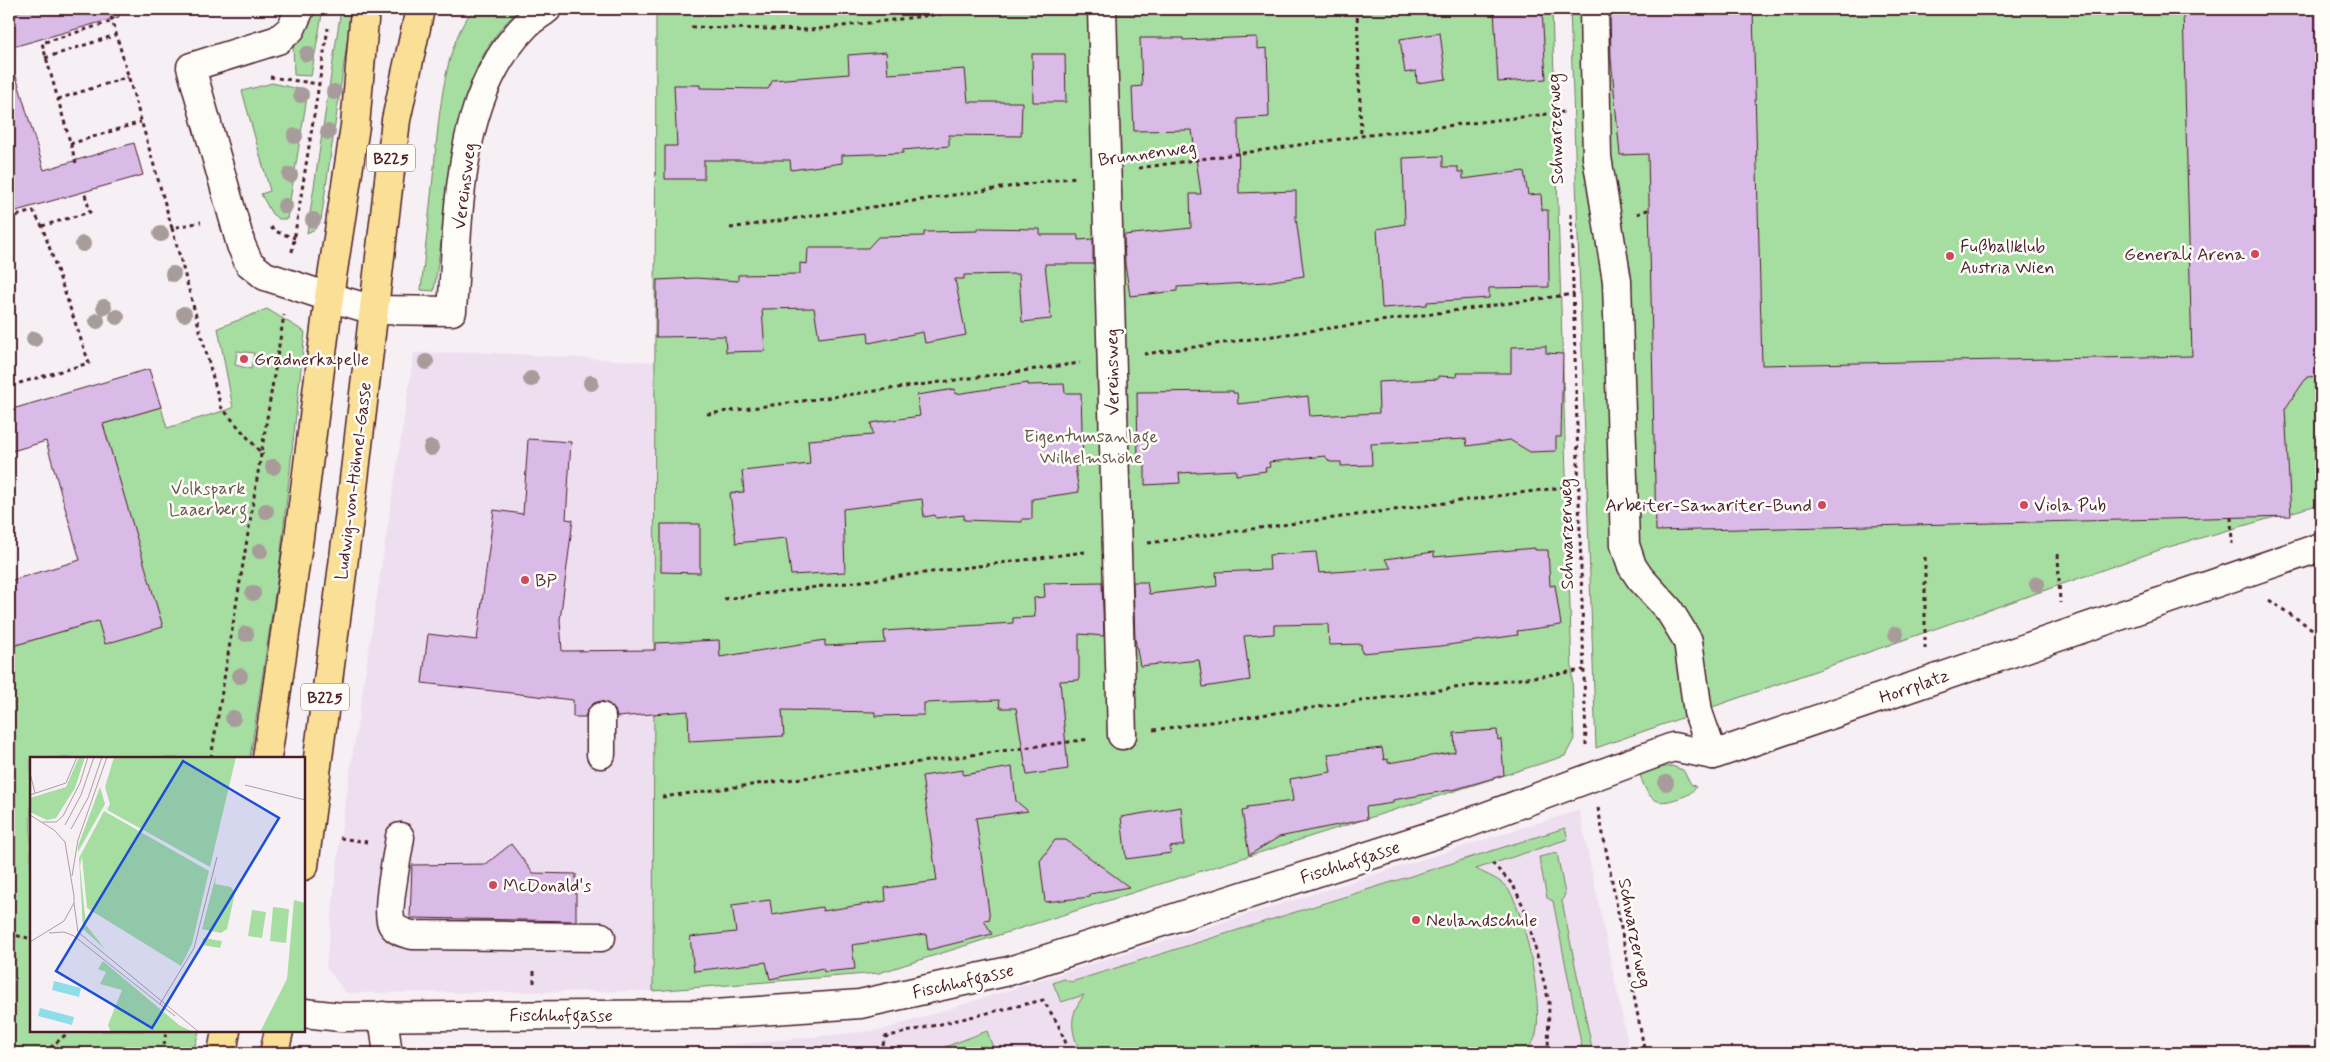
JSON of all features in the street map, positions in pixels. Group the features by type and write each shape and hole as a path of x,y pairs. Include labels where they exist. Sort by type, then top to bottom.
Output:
{"main road":[{"name":"B225","path":"267,757 299,537 329,296 355,126 365,9"},
{"name":"Ludwig-von-Höhnel-Gasse","path":"305,858 396,120 420,9"},
{"path":"222,1053 226,1032"},
{"path":"274,1053 279,1032"}],"street":[{"path":"300,9 291,29 278,40 190,67 232,215 249,262 265,276 374,310"},
{"name":"Vereinsweg","path":"374,310 452,311 461,192 471,127 485,86 503,54 526,25 548,9"},
{"name":"Vereinsweg","path":"1102,9 1122,735"},
{"path":"1594,9 1597,157 1617,280 1625,545 1632,566 1640,578 1669,610 1688,640 1698,712 1713,755"},
{"name":"Horrplatz","path":"1713,755 2321,547"},
{"path":"601,717 601,754"},
{"path":"1592,775 1673,747 1713,755"},
{"name":"Fischhofgasse","path":"305,1013 330,1016 714,1014 860,1004 1009,971 1452,829 1592,775"},
{"path":"400,837 389,910 391,923 400,932 412,935 601,937"},
{"path":"383,1016 387,1047"}],"path":[{"path":"109,9 221,407 263,455"},
{"path":"691,27 811,30 982,9"},
{"path":"1357,9 1361,136"},
{"path":"292,254 330,18"},
{"path":"76,163 42,43 112,21"},
{"path":"46,58 116,35"},
{"path":"58,99 128,77"},
{"path":"262,80 271,77 319,84"},
{"name":"Brunnenweg","path":"730,228 1361,136 1568,111"},
{"path":"70,144 141,122"},
{"path":"42,226 90,212 84,191"},
{"name":"Schwarzerweg","path":"1571,209 1586,738 1645,1053"},
{"path":"9,218 33,211 42,226 89,362 9,386"},
{"path":"172,228 205,221"},
{"path":"211,757 284,325"},
{"path":"2058,554 2061,636"},
{"path":"1925,557 1925,683"},
{"path":"2234,577 2321,635"},
{"path":"1492,863 1513,885 1526,912 1548,1002 1548,1053"},
{"path":"9,934 28,938"},
{"path":"881,1053 885,1037 1043,1000 1058,1024 1070,1053"},
{"path":"44,1053 69,1032"},
{"path":"163,1053 166,1032"}],"shaded area":[{"path":"475,352 654,362 653,991 346,993 326,967 340,838 414,353"},
{"name":"Neulandschule","path":"1579,810 1630,1053 326,1053 331,1050 387,1047 638,1050 722,1046 882,1030"}],"green space":[{"path":"309,9 323,9 311,76 294,75 293,43"},
{"path":"341,9 352,9 321,220 315,229 307,233"},
{"path":"474,9 520,9 502,27 488,46 468,90 457,137 434,291 421,290 443,89 455,43 463,24"},
{"name":"Eigentumsanlage Wilhelmshöhe","path":"656,9 1552,9 1574,739 1565,756 879,973 653,991"},
{"name":"Fußballklub Austria Wien","path":"1570,9 2321,9 2321,504 2165,548 1596,748"},
{"path":"272,83 308,91 287,219 279,219 272,214 261,194 270,191 242,91"},
{"name":"Volkspark Laaerberg","path":"267,309 305,332 280,561 250,757 30,757 30,1032 199,1032 193,1053 9,1053 9,647 98,621 162,627 103,424 161,407 167,428 233,408 218,328","holes":["237,351 254,353 251,369 235,365"]},
{"path":"1672,766 1683,770 1691,784 1696,787 1690,794 1679,798 1661,802 1655,800 1647,792 1639,772"},
{"name":"Neulandschule","path":"1565,828 1568,839 1476,869 1499,881 1510,892 1516,904 1527,940 1535,983 1538,1021 1535,1037 1524,1053 1080,1053 1073,1030 1073,1017 1084,995 1061,1002 1053,983 1064,979 1071,982"},
{"path":"1557,853 1565,894 1562,901 1593,1053 1583,1053 1553,901 1547,898 1539,857"},
{"path":"987,1031 995,1053 929,1053"}],"building":[{"path":"27,9 118,9 119,17 9,48 9,14"},
{"path":"1494,9 1542,9 1546,79 1498,82"},
{"name":"Generali Arena","path":"1610,9 1753,9 1762,365 2192,356 2183,9 2321,9 2321,376 2307,377 2285,409 2291,516 1656,531 1648,154 1620,155 1611,58"},
{"path":"1440,33 1446,79 1417,83 1416,71 1405,73 1400,39"},
{"path":"1257,37 1257,49 1267,48 1269,117 1238,119 1239,193 1296,191 1296,218 1304,276 1266,282 1177,287 1177,291 1130,296 1125,264 1124,235 1191,228 1190,194 1201,194 1192,130 1134,131 1132,87 1142,86 1140,38 1183,38 1183,40"},
{"path":"886,52 888,74 965,69 968,102 1022,102 1021,136 949,135 949,146 903,150 903,153 842,155 842,163 791,170 790,160 704,160 704,179 665,179 665,146 677,146 674,85 700,85 700,88 768,89 773,80 849,74 848,55"},
{"path":"1032,54 1065,54 1066,102 1033,102"},
{"path":"16,76 44,170 134,143 143,175 9,213 9,77"},
{"path":"1443,156 1443,167 1458,167 1458,172 1463,172 1463,179 1524,171 1528,195 1541,194 1542,210 1548,210 1549,287 1489,288 1489,298 1427,302 1427,305 1382,308 1377,229 1405,224 1403,158"},
{"path":"978,228 1040,229 1040,235 1078,235 1078,240 1093,239 1093,264 1045,264 1051,319 1022,322 1019,274 964,275 964,279 955,279 966,335 925,343 923,332 869,343 868,332 819,338 814,308 762,309 765,351 726,352 725,336 656,337 657,280 696,278 738,281 738,275 800,274 800,263 807,264 808,248 868,248 878,237 924,236 924,232 978,231"},
{"path":"1546,346 1546,353 1563,354 1561,437 1556,437 1556,451 1530,452 1510,440 1467,446 1466,439 1371,444 1372,465 1341,466 1341,462 1330,462 1325,456 1269,462 1270,467 1265,468 1266,471 1236,475 1236,470 1179,473 1180,483 1145,485 1145,462 1138,462 1137,392 1233,391 1233,393 1237,393 1238,404 1308,396 1310,416 1379,413 1378,382 1438,379 1438,376 1457,377 1456,373 1511,373 1511,347"},
{"path":"149,369 161,407 103,424 163,627 105,644 98,621 9,647 9,581 80,560 46,441 9,452 9,410"},
{"path":"1028,383 1028,385 1064,384 1065,393 1081,393 1083,465 1075,466 1079,492 1032,499 1032,519 1022,519 1022,522 964,520 964,515 936,518 935,515 924,517 922,499 843,509 845,572 791,575 786,538 736,543 730,493 744,492 742,471 810,464 808,440 873,435 871,423 920,416 917,395 955,389 956,394"},
{"path":"528,439 571,442 566,519 573,520 560,620 562,651 655,650 655,643 719,640 720,657 825,640 825,646 885,643 884,631 1013,623 1013,618 1035,617 1034,598 1045,597 1044,583 1102,582 1104,636 1079,634 1079,680 1060,681 1068,769 1027,775 1016,708 1000,708 999,700 924,703 924,715 875,716 875,712 782,710 784,736 689,741 688,711 617,717 615,710 609,704 601,701 594,703 588,709 585,717 573,717 573,700 422,683 428,634 477,640 494,510 523,514"},
{"path":"661,524 700,524 700,573 661,572"},
{"path":"1535,548 1535,550 1548,550 1550,586 1555,585 1561,625 1517,631 1518,635 1441,646 1362,653 1361,644 1329,645 1328,624 1274,625 1274,634 1244,636 1250,680 1203,687 1199,660 1140,666 1135,639 1133,582 1147,582 1149,594 1217,586 1216,572 1270,570 1269,555 1316,552 1319,573 1391,568 1385,559 1434,552 1434,557"},
{"path":"1497,730 1498,740 1501,739 1504,775 1456,789 1393,800 1393,803 1366,807 1367,819 1279,837 1249,855 1242,811 1247,810 1247,807 1293,801 1290,779 1331,772 1328,754 1382,748 1384,760 1388,759 1388,763 1455,752 1454,733"},
{"path":"1012,767 1016,801 1028,811 976,818 990,919 984,920 992,934 928,950 926,934 852,945 855,969 824,972 823,968 770,979 766,962 694,971 690,937 736,932 732,905 770,900 772,915 822,907 823,911 886,901 885,888 937,881 922,776 963,770 963,775"},
{"path":"1181,807 1184,845 1170,847 1171,853 1126,859 1121,817"},
{"path":"1055,840 1066,840 1129,887 1090,894 1090,897 1045,902 1040,861"},
{"name":"McDonald's","path":"511,844 533,873 576,874 576,921 410,918 412,865 486,864"}],"place":[{"name":"Generali Arena","path":"2255,254"},
{"name":"Fußballklub Austria Wien","path":"1950,256"},
{"name":"Gradnerkapelle","path":"244,359"},
{"name":"Arbeiter-Samariter-Bund","path":"1822,505"},
{"name":"Viola Pub","path":"2024,505"},
{"name":"BP","path":"525,580"},
{"name":"McDonald's","path":"493,885"},
{"name":"Neulandschule","path":"1416,920"}]}
